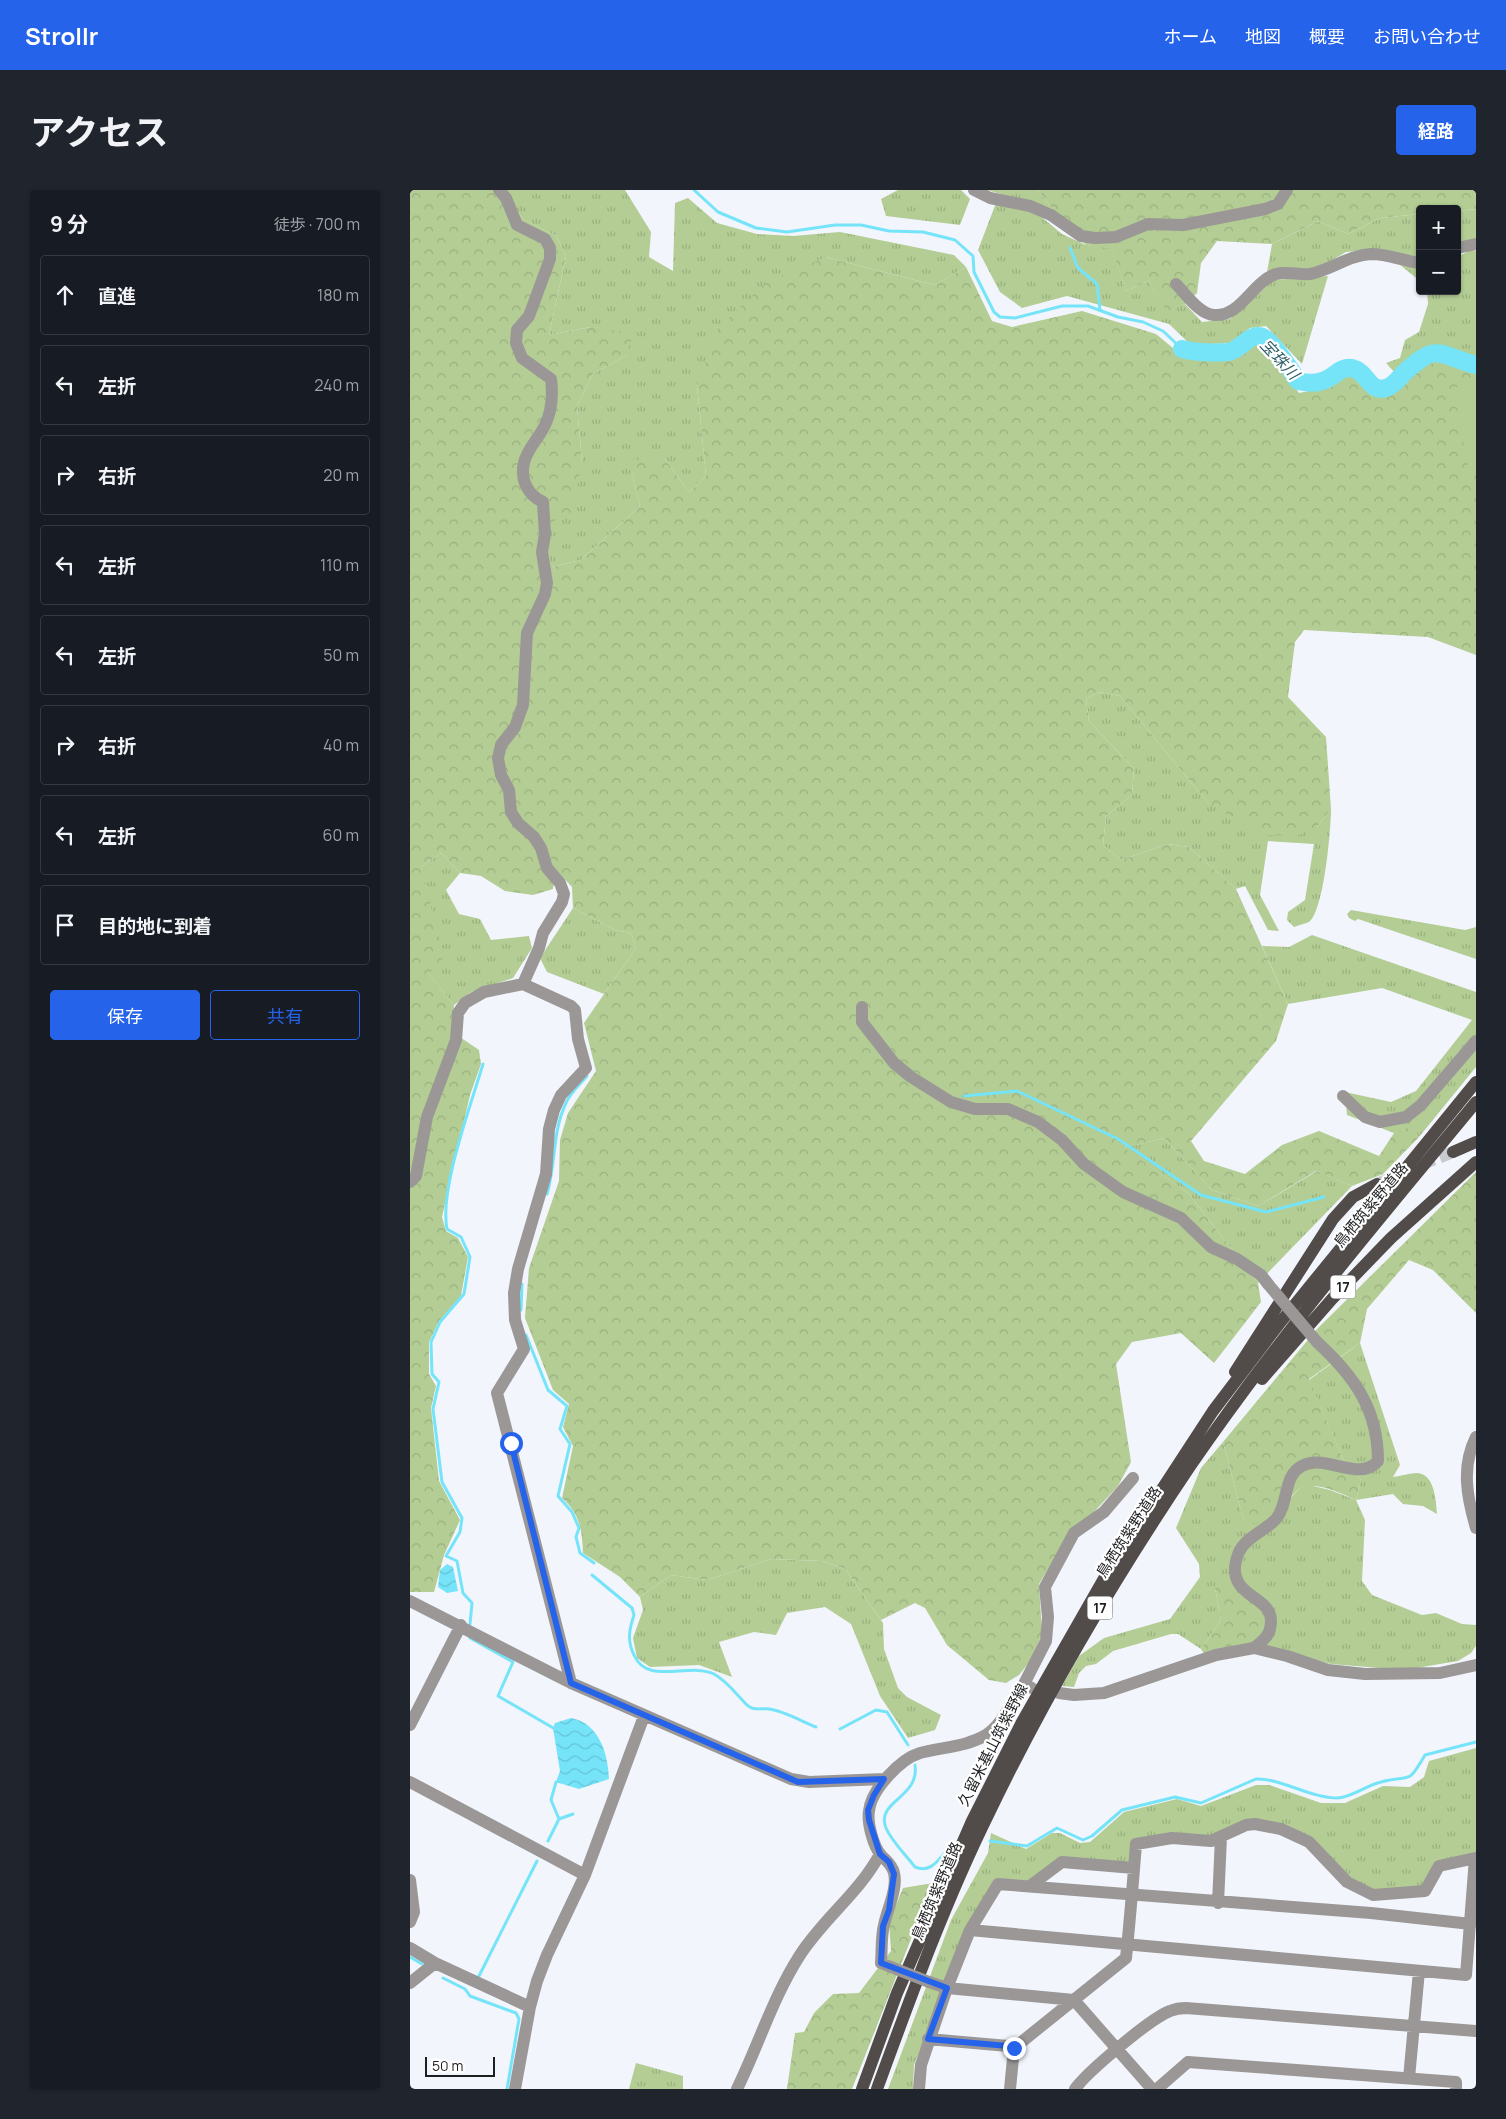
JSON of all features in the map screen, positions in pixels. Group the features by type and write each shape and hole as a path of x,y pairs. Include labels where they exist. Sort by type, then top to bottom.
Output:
{"main road":[{"name":"鳥栖筑紫野道路","path":"1195,1437 1279,1324 1476,1082"},
{"name":"鳥栖筑紫野道路","path":"877,2089 919,1977 988,1814 1073,1653 1185,1475 1222,1423 1336,1272 1476,1102"},
{"path":"1453,1152 1476,1142"},
{"name":"17","path":"1222,1423 1332,1299 1384,1244 1476,1162"},
{"name":"17","path":"1213,1411 1244,1356 1333,1219 1354,1197 1377,1184"},
{"name":"久留米基山筑紫野線","path":"862,2089 897,1994 939,1894 972,1821 1022,1722 1106,1575 1195,1437"}],"street":[{"path":"499,190 506,198 517,225 545,240 550,248 550,259 529,316 518,330 516,344 522,358 551,379 553,396 546,424 524,462 525,485 535,498 543,502 545,534 542,552 547,583 545,594 527,633 522,705 515,727 501,745 498,758 501,775 510,790 511,812 518,823 534,838 541,848 547,868 560,883 564,894 562,902 543,933 539,948 523,984"},
{"path":"974,190 990,198 1030,206 1051,215 1081,236 1094,238 1116,237 1148,224 1183,225 1265,209 1278,204 1287,190"},
{"path":"1461,247 1476,244"},
{"path":"1176,284 1204,312 1214,315 1226,314 1236,308 1262,281 1277,274 1308,274 1322,271 1350,258 1370,254 1389,255 1416,262"},
{"path":"410,1182 416,1176 427,1117 456,1040 458,1013 465,1003 484,992 523,984 576,1010 578,1039 586,1068 561,1095 554,1110 549,1129 546,1174 522,1250 514,1293 515,1320 524,1349 497,1392 571,1683"},
{"path":"862,1007 862,1022 894,1063 911,1077 952,1102 975,1109 1008,1109 1038,1122 1062,1140 1084,1164 1123,1192 1181,1218 1211,1247 1238,1260 1261,1275 1317,1342 1354,1382 1363,1396 1375,1425 1378,1461 1372,1467 1364,1469 1332,1464 1303,1464 1295,1470 1292,1476 1283,1508 1276,1519 1242,1546 1234,1573 1238,1584 1267,1607 1271,1618 1271,1629 1267,1639 1254,1648 1216,1656 1104,1693 1059,1694"},
{"path":"1343,1096 1365,1117 1380,1122 1406,1117 1422,1105 1476,1041"},
{"path":"1476,1437 1466,1466 1466,1493 1476,1528"},
{"path":"1133,1478 1104,1512 1074,1533 1045,1587 1048,1617 1046,1642 1028,1686 1012,1699 1000,1724 985,1735 966,1744 918,1754 884,1779 874,1795 868,1810 869,1820 880,1854 889,1862 894,1874 889,1910 883,1926 881,1963 947,1988 1074,2000 1152,2089"},
{"path":"410,1601 571,1683 798,1782 884,1779"},
{"path":"410,1725 461,1626"},
{"path":"1254,1648 1288,1656 1328,1670 1365,1674 1440,1673 1476,1665"},
{"path":"515,2089 530,2007 547,1954 585,1875 644,1716"},
{"path":"410,1782 585,1875"},
{"path":"970,1930 1127,1945 1263,1955 1466,1975 1475,1858 1439,1866 1424,1891 1372,1895 1347,1882 1309,1842 1281,1829 1246,1824 1211,1841 1172,1838 1136,1844 1132,1895 1127,1945 1126,1958 1014,2048 1010,2089"},
{"path":"1218,1903 1221,1837"},
{"path":"737,2089 753,2056 776,1997 799,1957 816,1931 855,1892 870,1873 880,1854"},
{"path":"1030,1886 1062,1862 1134,1868"},
{"path":"410,1880 414,1912 410,1922"},
{"path":"926,2089 919,2089 921,2064 928,2039 970,1930 998,1884 1218,1903 1371,1913 1471,1924"},
{"path":"1371,1913 1372,1895"},
{"path":"410,1948 436,1963 530,2007"},
{"path":"410,1983 436,1963"},
{"path":"1409,2078 1419,1971"},
{"path":"1075,2089 1118,2048 1158,2017 1171,2010 1186,2008 1476,2031"},
{"path":"928,2039 1014,2048"},
{"path":"1156,2089 1188,2062 1456,2082 1456,2089"}],"green space":[{"path":"410,190 503,190 523,219 556,236 566,256 549,335 591,327 633,333 627,355 593,374 577,406 582,462 572,513 542,526 539,570 581,560 640,506 632,474 640,456 665,459 689,492 706,476 697,386 718,329 766,282 826,257 934,285 966,267 992,321 1012,327 1082,311 1156,334 1185,358 1238,357 1251,344 1266,345 1299,393 1324,388 1343,374 1357,375 1373,396 1392,392 1417,366 1440,355 1476,370 1476,655 1428,637 1304,630 1295,642 1288,697 1326,737 1331,809 1317,827 1296,836 1262,835 1208,803 1120,696 1099,692 1086,699 1089,721 1134,769 1132,795 1106,816 1103,845 1121,860 1167,844 1189,847 1236,889 1288,1004 1276,1041 1191,1141 1204,1161 1245,1174 1282,1145 1319,1131 1379,1156 1394,1133 1410,1127 1419,1137 1383,1174 1352,1186 1316,1171 1258,1206 1212,1190 1164,1138 1124,1148 1188,1193 1258,1283 1261,1302 1214,1363 1181,1333 1132,1342 1116,1364 1131,1462 1118,1486 1094,1512 1069,1534 1039,1584 1042,1634 1031,1660 1019,1675 1006,1683 989,1680 947,1645 925,1608 915,1603 881,1620 845,1569 822,1561 771,1559 707,1580 671,1575 640,1597 620,1577 583,1553 579,1523 573,1510 562,1498 573,1446 563,1427 569,1404 553,1390 525,1318 529,1268 559,1181 560,1140 568,1113 596,1071 584,1023 636,948 631,933 615,930 573,908 572,887 556,870 553,889 533,895 505,891 481,876 460,873 441,853 421,867 444,957 429,974 454,1005 451,1031 479,1050 481,1064 470,1095 442,1217 446,1231 458,1238 468,1257 461,1296 439,1321 429,1342 429,1374 436,1386 431,1408 439,1481 460,1520 444,1555 434,1592 410,1592"},
{"path":"503,190 625,190 651,232 649,257 673,271 675,203 688,198 717,223 757,234 793,236 840,232 954,255 966,267 934,285 826,257 697,386 706,476 689,492 665,459 632,474 640,506 581,560 539,570 542,526 582,462 577,406 593,374 627,355 591,327 549,335 566,256 556,236 523,219"},
{"path":"898,190 961,190 970,199 960,225 886,216 881,199"},
{"path":"987,190 1038,190 1052,209"},
{"path":"1038,190 1476,190 1476,209 1461,211 1461,205 1416,205 1416,214 1380,218 1348,234 1318,221 1272,244 1217,241 1201,263 1197,293 1185,304 1167,311 1148,281 1126,291 1112,249 1086,245 1052,209"},
{"path":"996,203 1038,214 1062,234 1086,245 1112,248 1126,291 1148,281 1167,310 1185,304 1202,322 1230,319 1273,280 1328,276 1302,364 1266,326 1250,328 1231,343 1191,345 1169,324 1067,296 1022,308 1000,292 978,250"},
{"path":"1476,209 1476,241 1461,243 1461,211"},
{"path":"1416,214 1416,257 1377,249 1346,252 1317,269 1267,272 1272,244 1318,221 1348,234 1380,218"},
{"path":"1469,251 1476,251 1476,360 1439,348 1420,354 1396,374 1386,363 1400,358 1405,340 1419,332 1428,304 1427,295 1461,295 1461,255"},
{"path":"1400,265 1416,267 1416,278"},
{"path":"1476,381 1476,473 1468,467 1454,390 1460,384"},
{"path":"1099,692 1120,696 1208,803 1317,827 1331,809 1330,834 1323,887 1319,903 1309,922 1294,927 1287,920 1288,912 1305,900 1314,844 1268,841 1260,895 1279,931 1268,930 1245,886 1236,889 1189,847 1167,844 1121,860 1103,845 1106,816 1132,795 1134,769 1089,721 1086,699"},
{"path":"441,853 460,873 446,890 459,914 480,919 491,940 529,936 532,948 513,978 471,992 454,1005 429,974 421,867"},
{"path":"573,908 615,930 631,933 636,948 604,994 547,972 540,958"},
{"path":"1351,910 1465,930 1476,927 1476,959 1358,919 1355,921 1349,918 1347,914"},
{"path":"1312,935 1476,992 1476,1067 1419,1137 1410,1128 1394,1133 1347,1115 1345,1092 1391,1102 1416,1091 1472,1020 1382,988 1288,1004 1262,946 1289,947"},
{"path":"1164,1138 1212,1190 1258,1206 1317,1171 1352,1186 1258,1283 1188,1193 1123,1148"},
{"path":"1476,1172 1476,1313 1433,1270 1409,1260 1367,1309 1360,1343 1309,1379 1343,1459 1361,1480 1356,1500 1322,1487 1301,1487 1263,1524 1244,1522 1223,1442 1317,1329"},
{"path":"1360,1343 1400,1465 1393,1477 1417,1473 1428,1478 1433,1489 1437,1514 1423,1506 1403,1504 1393,1494 1356,1500 1361,1480 1343,1459 1309,1380"},
{"path":"1223,1442 1244,1522 1279,1510 1301,1487 1309,1485 1330,1490 1356,1500 1365,1520 1362,1581 1372,1595 1422,1615 1436,1613 1462,1624 1476,1625 1476,1646 1471,1653 1458,1661 1404,1670 1331,1664 1253,1644 1215,1588 1221,1620 1201,1649 1178,1634 1171,1634 1113,1651 1096,1664 1086,1666 1079,1673 1074,1687 1062,1686 1079,1656 1104,1638 1170,1619 1200,1577 1199,1564 1176,1528 1201,1468"},
{"path":"771,1559 822,1561 845,1569 883,1623 884,1649 898,1688 907,1697 941,1715 935,1730 908,1738 880,1696 851,1624 825,1607 787,1613 776,1635 754,1632 719,1642 732,1677 699,1665 650,1667 637,1658 633,1638 643,1610 640,1597 671,1575 707,1580"},
{"path":"1234,1583 1263,1609 1267,1628 1253,1644 1205,1655 1201,1649 1221,1620 1215,1588"},
{"path":"1476,1748 1476,1852 1434,1864 1422,1887 1371,1890 1349,1880 1311,1840 1250,1821 1211,1839 1133,1842 1131,1867 1061,1859 1029,1883 997,1879 968,1929 914,2065 913,2089 888,2089 951,1920 988,1853 991,1833 1026,1849 1052,1833 1060,1833 1080,1843 1090,1842 1124,1812 1177,1799 1201,1806 1256,1785 1269,1785 1321,1803 1345,1803 1383,1786 1410,1787 1424,1777 1429,1761"},
{"path":"933,1883 852,2089 787,2089 795,2033 804,2032 814,2013 833,1994 859,1993 891,1951 889,1922 903,1888"},
{"path":"636,2063 683,2076 683,2089 629,2089"}],"water":[{"path":"447,1564 453,1567 458,1591 447,1593 438,1587 440,1570"},
{"path":"571,1718 589,1726 600,1741 607,1759 609,1779 579,1789 556,1782 560,1771 553,1728 555,1723"}],"waterway":[{"path":"694,190 718,212 756,228 787,232 835,225 861,225 889,231 923,232 955,240 973,256 974,272 994,312 1000,317 1015,318 1062,306 1088,306 1118,317 1143,322 1163,331 1182,349"},
{"path":"1070,248 1078,268 1097,284 1100,310"},
{"name":"宝珠川","path":"1182,349 1228,352 1252,337 1262,337 1276,350 1298,381 1318,382 1328,379 1344,369 1352,368 1362,374 1372,385 1380,389 1391,386 1415,363 1431,354 1438,353 1476,365"},
{"path":"470,1624 472,1603 463,1593 457,1561 446,1556 460,1532 462,1518 442,1482 433,1409 439,1382 432,1374 431,1342 440,1322 464,1294 470,1257 461,1237 447,1229 446,1212 457,1147 483,1064"},
{"path":"547,1194 558,1125 570,1096 587,1076"},
{"path":"964,1096 1017,1091 1118,1139 1201,1195 1266,1212 1324,1197"},
{"path":"521,1310 522,1284"},
{"path":"526,1335 548,1390 567,1406 560,1429 570,1444 558,1496 572,1512 579,1528 576,1537 580,1553 594,1563"},
{"path":"592,1575 632,1608 634,1615 630,1640 634,1655 640,1664 648,1669 658,1671 693,1670 714,1674 728,1684 749,1707 781,1712 816,1727"},
{"path":"470,1638 513,1662 498,1696 555,1729"},
{"path":"840,1729 876,1710 887,1712 908,1745"},
{"path":"990,1841 1027,1846 1057,1828 1083,1840 1092,1836 1122,1810 1175,1797 1201,1803 1256,1779 1275,1782 1317,1795 1344,1797 1376,1784 1411,1776 1425,1755 1476,1742"},
{"path":"915,1765 915,1776 911,1785 887,1811 884,1819 886,1828 895,1843 915,1867 921,1869 935,1864 950,1847"},
{"path":"559,1819 551,1800 556,1782 560,1780"},
{"path":"548,1841 559,1819 573,1814"},
{"path":"479,1976 537,1861"},
{"path":"410,1957 422,1964"},
{"path":"443,1978 465,1989 470,1996 516,2013 519,2019 507,2089"}],"tunnel":[{"path":"1423,1164 1453,1152"},
{"path":"1377,1184 1404,1172"}],"route":[{"path":"511,1443 571,1683 798,1782 884,1779 874,1795 868,1810 869,1820 880,1854 889,1862 894,1874 889,1910 883,1926 884,1938 881,1963 947,1988 928,2039 1014,2048"}]}
